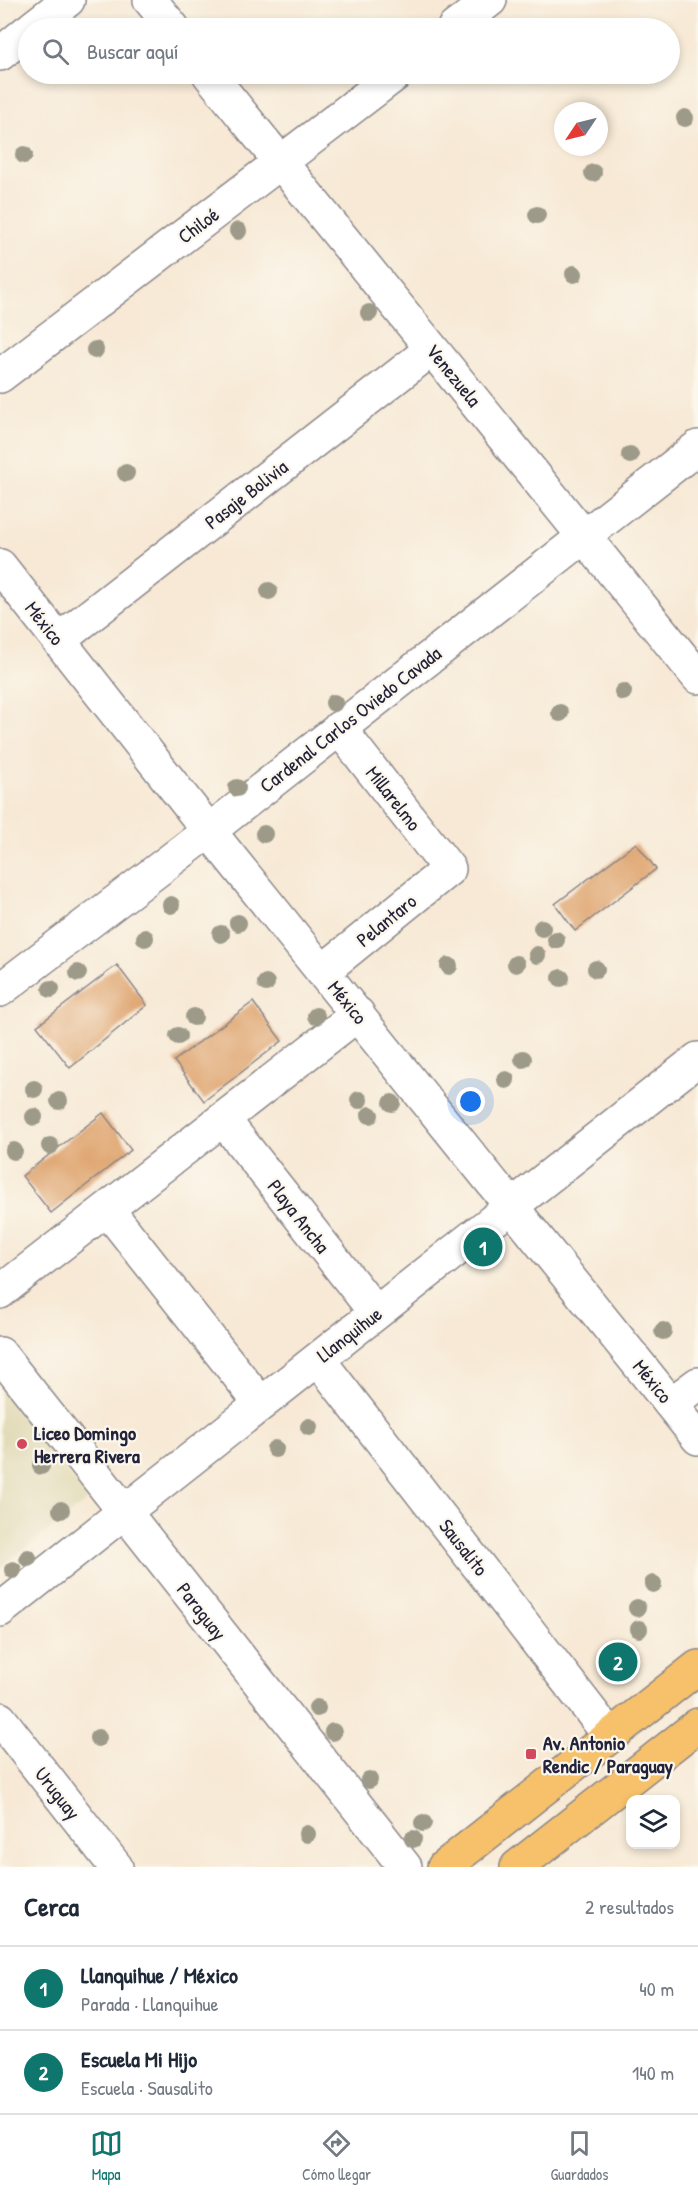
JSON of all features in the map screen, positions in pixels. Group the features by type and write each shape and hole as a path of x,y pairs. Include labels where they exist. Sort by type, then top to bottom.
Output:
{"main road":[{"path":"444,1867 698,1667"},
{"path":"517,1867 698,1725"}],"street":[{"path":"45,18 68,0"},
{"path":"150,0 165,18"},
{"path":"467,18 490,0"},
{"path":"0,54 18,40"},
{"name":"Venezuela","path":"217,84 697,675"},
{"name":"Chiloé","path":"0,376 383,84"},
{"name":"Pasaje Bolivia","path":"59,640 432,349"},
{"name":"Cardenal Carlos Oviedo Cavada","path":"0,990 209,831 698,447"},
{"name":"México","path":"0,566 209,831 513,1205 698,1438"},
{"name":"Millarelmo","path":"339,728 450,869"},
{"name":"Pelantaro","path":"323,971 450,869"},
{"path":"0,1292 358,1014"},
{"name":"Llanquihue","path":"0,1610 698,1059"},
{"name":"Playa Ancha","path":"223,1119 376,1313"},
{"path":"107,1209 261,1404"},
{"name":"Paraguay","path":"0,1354 405,1867"},
{"name":"Sausalito","path":"318,1359 610,1736"},
{"path":"671,1404 698,1384"},
{"name":"Uruguay","path":"0,1719 116,1867"}],"shaded area":[{"name":"Liceo Domingo Herrera Rivera","path":"0,1389 89,1499 0,1568"}],"building":[{"path":"636,843 656,869 575,931 555,904"},
{"path":"117,965 147,1005 70,1068 37,1026"},
{"path":"253,1002 282,1041 204,1101 174,1061"},
{"path":"103,1113 131,1150 51,1213 22,1176"}],"place":[{"name":"Llanquihue / México","path":"483,1247"},
{"name":"Liceo Domingo Herrera Rivera","path":"22,1444"},
{"name":"Escuela Mi Hijo","path":"618,1662"},
{"name":"Av. Antonio Rendic / Paraguay","path":"531,1754"}]}
